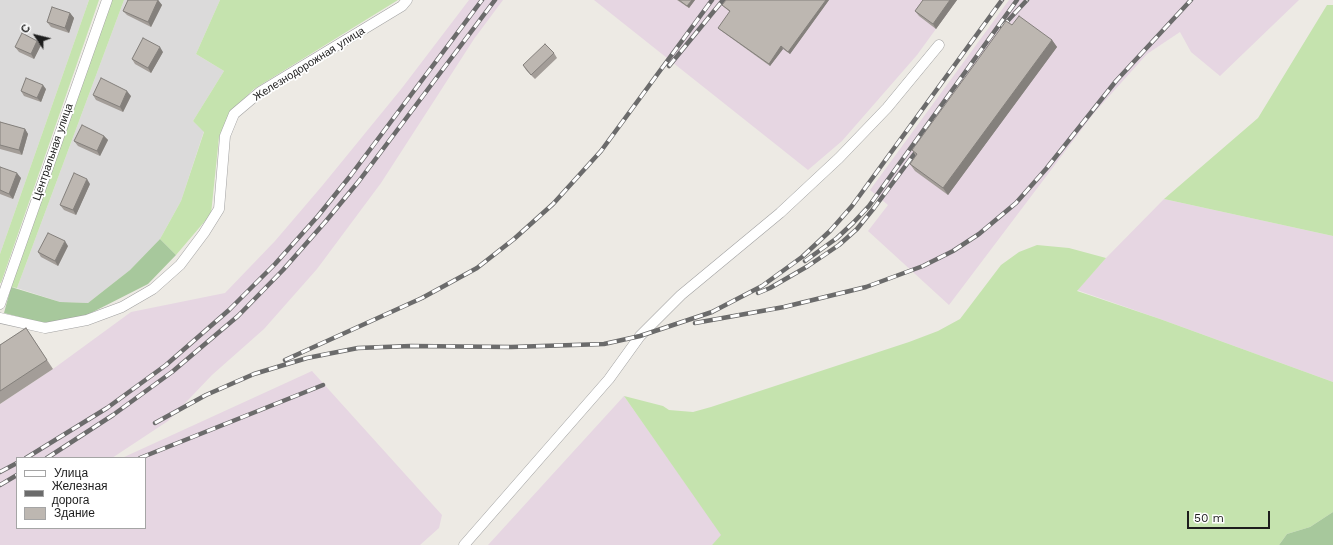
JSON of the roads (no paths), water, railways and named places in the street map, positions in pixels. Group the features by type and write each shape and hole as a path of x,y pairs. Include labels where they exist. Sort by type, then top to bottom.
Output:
{"street":[{"name":"Центральная улица","path":"0,304 107,0"},
{"name":"Железнодорожная улица","path":"0,318 45,328 87,320 122,307 152,289 180,265 204,233 219,209 225,136 234,114 260,92 402,6 407,0"},
{"path":"464,545 609,379 640,336 681,296 780,213 839,158 887,108 939,45"}],"railway":[{"path":"28,457 107,408 166,365 229,310 275,264 318,216 351,175 482,0"},
{"path":"49,457 113,415 172,372 238,316 283,270 359,181 495,0"},
{"path":"285,360 422,298 477,268 514,239 553,204 601,151 712,0"},
{"path":"669,66 723,0"},
{"path":"155,423 206,395 254,374 307,358 358,348 411,346 511,347 604,344 640,336 712,312 762,286 802,257 830,231 852,206 1002,0"},
{"path":"805,261 837,238 869,206 1017,0"},
{"path":"1002,27 1027,0"},
{"path":"695,323 784,307 866,287 923,266 953,251 979,234 1016,203 1046,169 1116,81 1191,0"},
{"path":"758,293 770,288 808,266 839,245 857,229 921,145"},
{"path":"143,457 323,385"},
{"path":"0,472 16,464"},
{"path":"0,485 16,476"}]}
